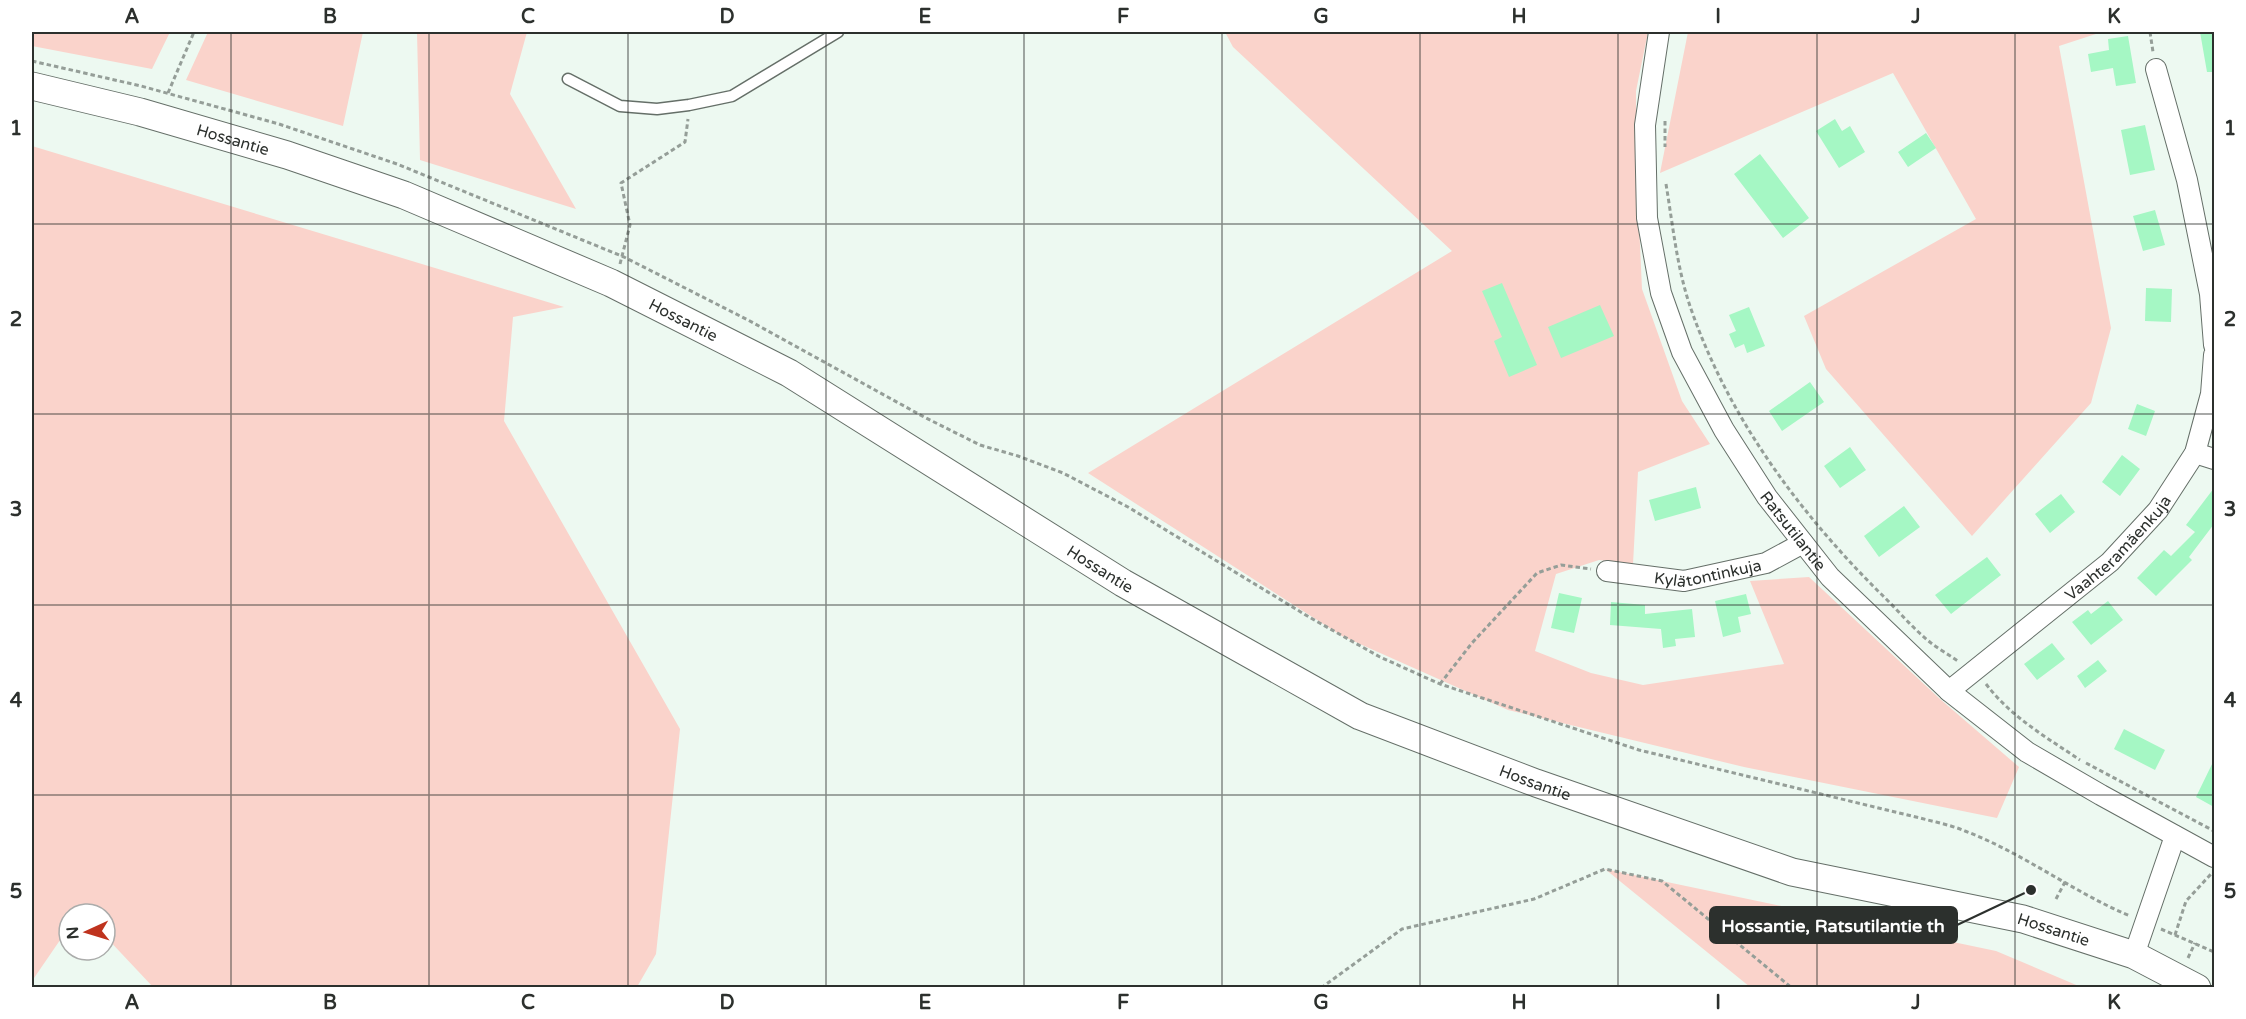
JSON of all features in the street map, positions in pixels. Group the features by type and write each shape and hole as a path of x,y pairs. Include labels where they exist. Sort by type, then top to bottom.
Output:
{"main road":[{"name":"Hossantie","path":"32,86 140,112 287,155 362,180 404,195 611,283 789,373 1123,583 1360,716 1536,783 1792,872 2023,919 2134,955 2197,987"}],"street":[{"name":"Ratsutilantie","path":"1659,32 1645,126 1647,218 1661,293 1682,352 1724,430 1767,497 1830,577 1949,691 2027,752 2214,857"},
{"path":"2156,69 2187,180 2210,294 2214,345"},
{"name":"Vaahteramäenkuja","path":"1949,691 2110,562 2158,510 2195,453 2211,394 2214,355"},
{"path":"2195,453 2214,459"},
{"name":"Kylätontinkuja","path":"1607,571 1684,581 1766,563 1803,543"},
{"path":"2134,955 2175,836"}],"lane":[{"path":"568,79 620,106 657,109 689,105 732,96 838,32"}],"path":[{"path":"168,93 194,32"},
{"path":"32,61 168,93 279,124 397,164 624,257 748,320 980,445 1063,473 1128,507 1309,617 1380,657 1440,684 1639,750 1965,831 2065,882 2100,903 2214,952"},
{"path":"611,283 624,257 630,225 621,183 685,142 689,105"},
{"path":"1665,116 1665,149"},
{"path":"1665,182 1679,261 1691,309 1723,385 1753,439 1795,497 1840,552 1930,642 1973,672 1987,684 1998,700 2026,724 2082,762 2214,831"},
{"path":"1440,684 1472,643 1537,573 1561,565 1607,571"},
{"path":"1321,987 1402,929 1534,899 1605,869 1662,882 1792,987"},
{"path":"2175,935 2186,901 2214,872"},
{"path":"2056,899 2065,882"}],"shaded area":[{"path":"32,32 170,32 152,69 32,46"},
{"path":"208,32 363,32 343,126 186,80"},
{"path":"417,32 527,32 510,94 576,209 420,160"},
{"path":"1225,32 1648,32 1636,91 1636,158 1642,289 1682,401 1710,444 1638,472 1633,564 1599,560 1556,574 1535,651 1591,673 1643,685 1784,664 1750,581 1809,577 1940,699 2019,767 1997,818 1744,767 1508,710 1342,636 1088,473 1452,251 1233,47"},
{"path":"1688,32 2102,32 2059,46 2111,328 2091,403 1972,536 1826,369 1804,316 1976,219 1893,73 1660,173"},
{"path":"32,146 564,307 513,317 504,421 680,729 656,954 637,987 153,987 117,949 117,902 57,902 57,945 32,981"},
{"path":"1605,869 1996,951 2081,987 1750,987"}],"building":[{"path":"2200,32 2214,32 2214,72 2207,72"},
{"path":"2128,36 2136,83 2116,86 2113,68 2091,72 2088,54 2109,50 2108,39"},
{"path":"1835,119 1842,131 1850,126 1865,152 1839,168 1816,131"},
{"path":"2145,125 2155,170 2130,175 2121,130"},
{"path":"1926,133 1936,148 1908,167 1898,152"},
{"path":"1760,154 1809,218 1783,238 1734,174"},
{"path":"2155,210 2165,245 2143,251 2133,216"},
{"path":"1502,283 1537,365 1509,377 1494,341 1502,337 1482,291"},
{"path":"2146,288 2172,289 2171,322 2145,321"},
{"path":"1600,305 1614,336 1561,358 1548,327"},
{"path":"1749,307 1765,346 1747,353 1744,344 1735,348 1729,334 1736,331 1729,315"},
{"path":"1810,382 1824,402 1782,431 1769,411"},
{"path":"2137,404 2155,411 2146,436 2128,429"},
{"path":"1850,447 1866,470 1840,488 1824,466"},
{"path":"2122,455 2140,469 2120,496 2102,482"},
{"path":"1696,487 1701,508 1655,521 1649,500"},
{"path":"2214,488 2214,524 2189,557 2192,560 2156,596 2137,578 2164,550 2171,556 2195,532 2186,525"},
{"path":"2061,494 2075,512 2050,533 2035,514"},
{"path":"1904,506 1920,527 1879,557 1864,536"},
{"path":"1987,557 2001,575 1951,614 1935,595"},
{"path":"1559,593 1582,598 1574,633 1551,628"},
{"path":"1746,594 1751,614 1738,617 1741,632 1723,637 1715,601"},
{"path":"2108,601 2123,620 2091,645 2072,622 2088,610 2091,614"},
{"path":"1611,602 1645,605 1645,614 1692,609 1695,637 1675,639 1676,646 1663,648 1661,629 1610,625"},
{"path":"2052,643 2065,659 2037,680 2024,664"},
{"path":"2098,660 2107,671 2085,688 2077,676"},
{"path":"2124,729 2165,750 2155,770 2114,749"},
{"path":"2214,760 2214,807 2196,797"}],"place":[{"name":"Hossantie, Ratsutilantie th","path":"2031,890"}]}
